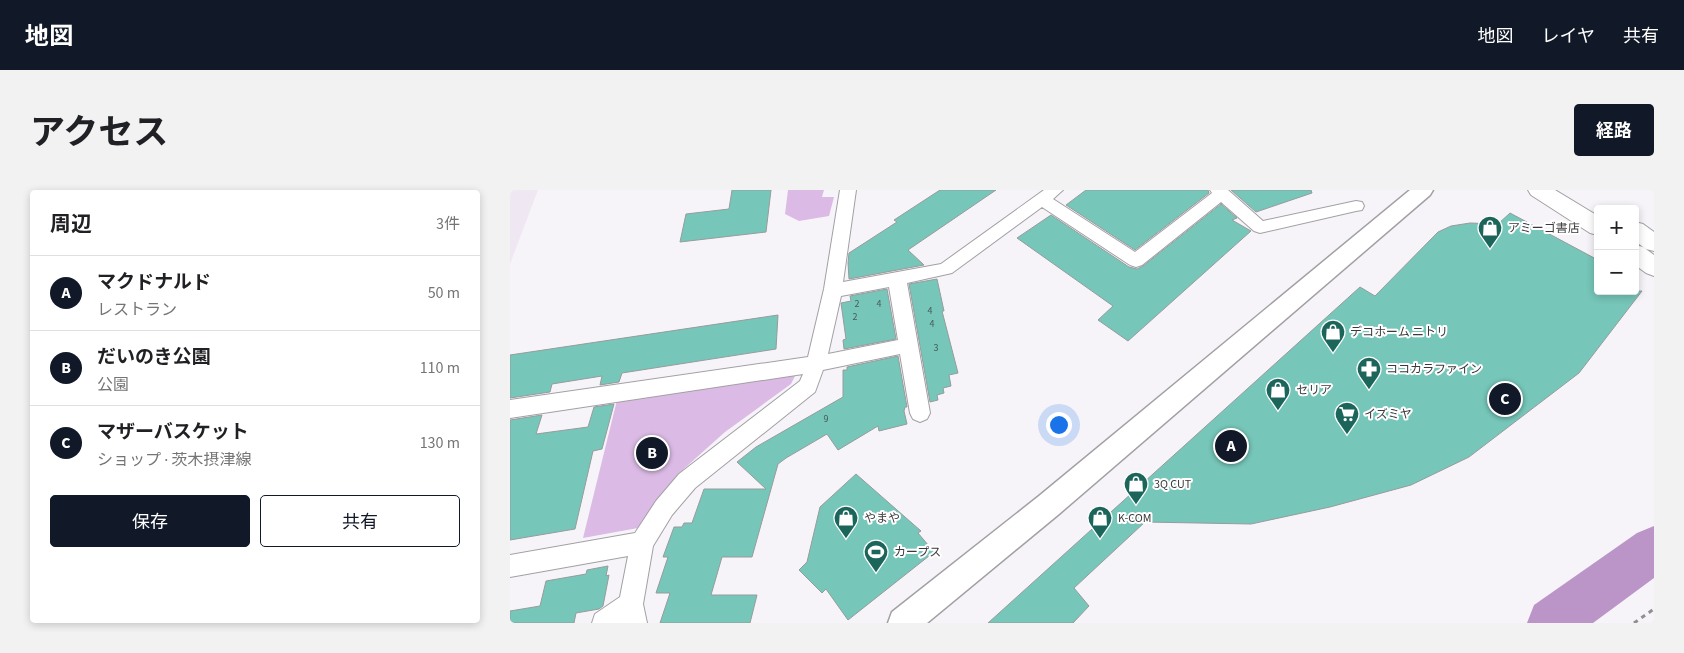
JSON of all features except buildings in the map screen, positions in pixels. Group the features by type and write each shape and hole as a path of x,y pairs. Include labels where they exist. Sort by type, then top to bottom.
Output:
{"main road":[{"path":"1539,190 1594,224"},
{"path":"1572,190 1596,205"},
{"path":"1639,233 1654,243"},
{"path":"1639,256 1654,267"}],"street":[{"path":"604,623 633,614 642,543 664,508 682,486 808,386 816,364 833,291 848,190"},
{"path":"903,623 1056,499 1423,190"},
{"path":"833,291 946,269 1049,195 1136,262 1220,192 1260,227 1356,206"},
{"path":"897,278 920,414"},
{"path":"510,409 816,364 908,346"},
{"path":"510,566 642,543"}],"path":[{"path":"1634,623 1654,609"}],"shaded area":[{"path":"510,190 538,190 510,264"},
{"path":"788,190 824,190 822,197 834,197 829,216 799,221 785,214"},
{"path":"797,372 791,384 725,432 677,475 638,528 583,538 617,400"}],"waterway":[{"path":"1552,623 1654,549"}],"place":[{"name":"アミーゴ書店","path":"1490,249"},
{"name":"デコホーム ニトリ","path":"1333,353"},
{"name":"ココカラファイン","path":"1369,390"},
{"name":"マザーバスケット","path":"1505,399"},
{"name":"セリア","path":"1278,411"},
{"name":"イズミヤ","path":"1347,435"},
{"name":"マクドナルド","path":"1231,446"},
{"name":"だいのき公園","path":"652,453"},
{"name":"3Q CUT","path":"1136,505"},
{"name":"やまや","path":"846,539"},
{"name":"K-COM","path":"1100,539"},
{"name":"カープス","path":"876,573"}]}
